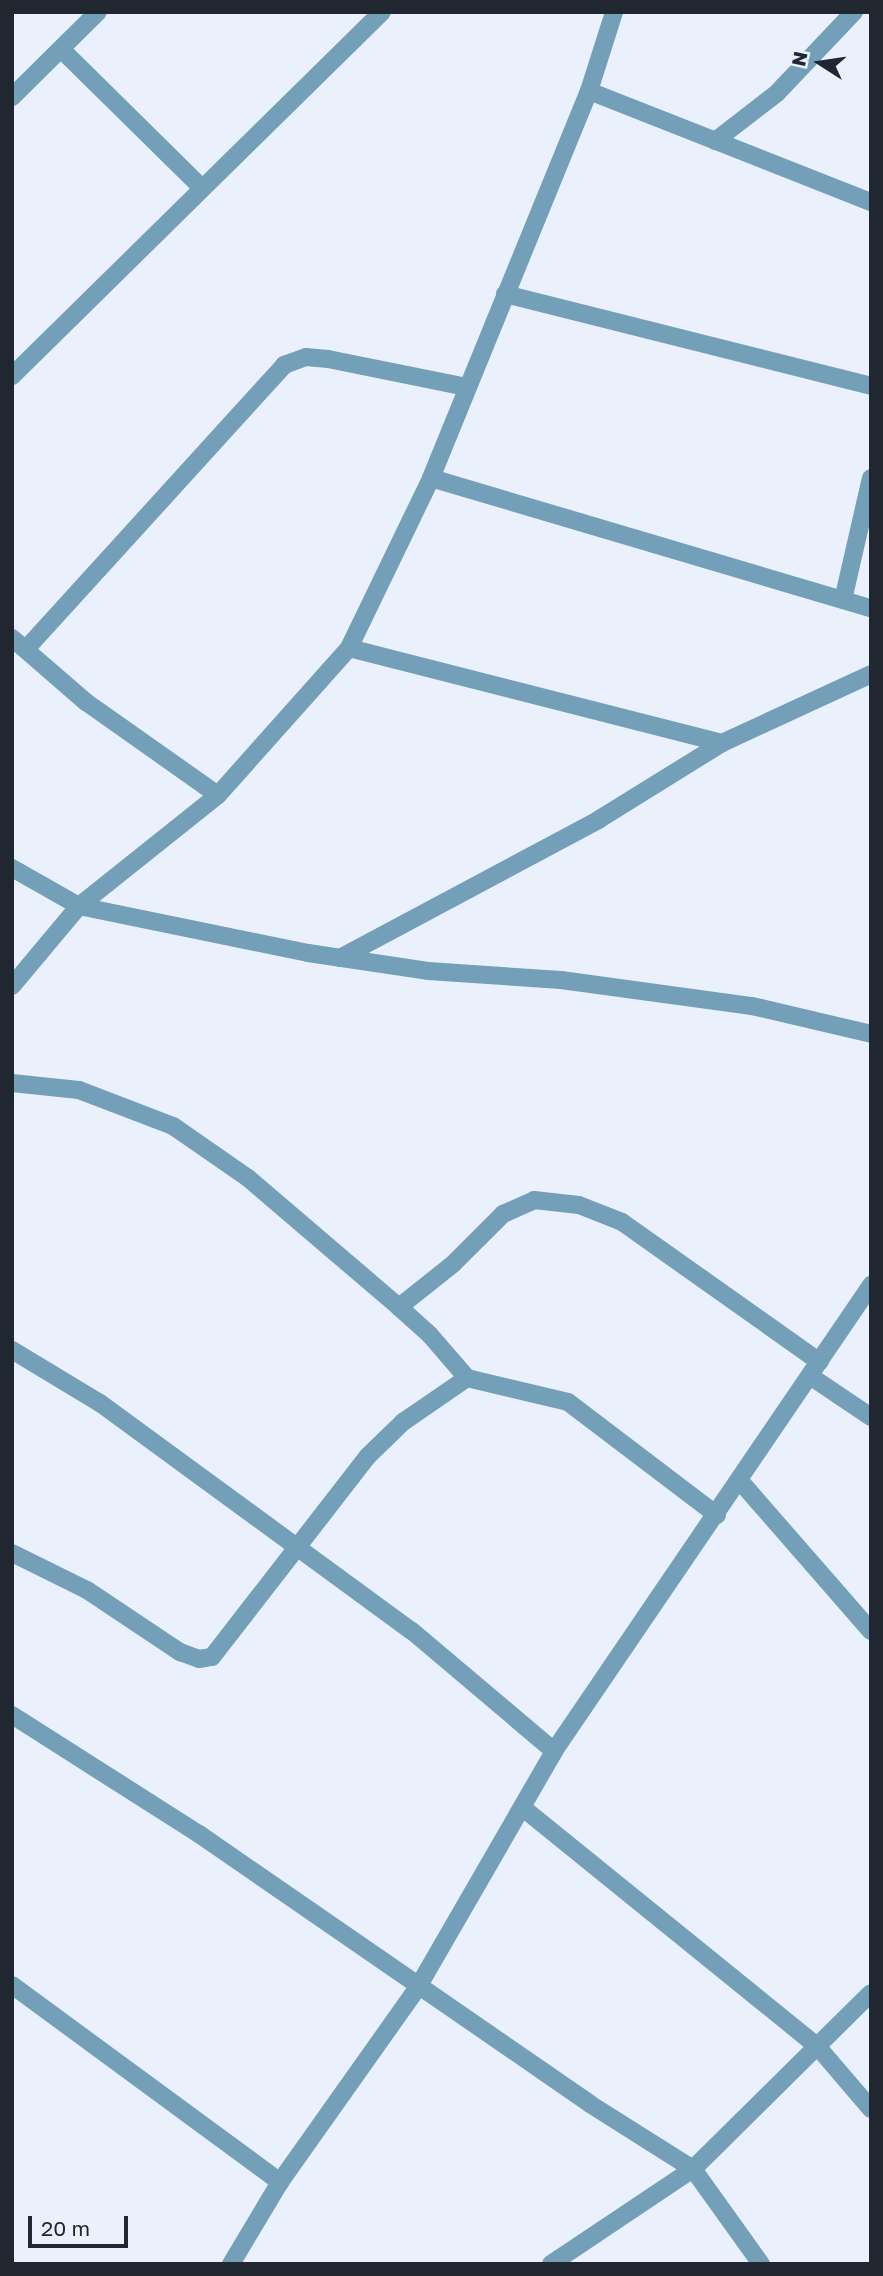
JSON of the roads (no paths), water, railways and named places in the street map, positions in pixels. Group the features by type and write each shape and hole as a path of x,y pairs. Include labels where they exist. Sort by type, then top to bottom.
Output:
{"street":[{"path":"12,97 98,12"},
{"path":"12,376 201,187 382,12"},
{"path":"12,986 79,906 218,795 349,648 431,478 589,91 614,12"},
{"path":"715,141 777,93 854,12"},
{"path":"62,50 201,187"},
{"path":"589,91 871,202"},
{"path":"505,294 871,386"},
{"path":"218,795 86,702 19,644 284,365 306,357 328,359 467,387"},
{"path":"431,478 871,608"},
{"path":"843,600 871,478"},
{"path":"349,648 722,743"},
{"path":"340,958 598,820 722,743 871,674"},
{"path":"12,868 79,906 340,958 428,971 561,980 752,1006 871,1034"},
{"path":"12,1083 79,1090 173,1126 248,1178 399,1307 430,1335 467,1378 568,1402 717,1515"},
{"path":"399,1307 453,1264 503,1214 534,1200 579,1205 622,1222 815,1369 871,1417"},
{"path":"231,2264 280,2182 418,1987 554,1751 871,1285"},
{"path":"12,1350 100,1404 294,1548 412,1630 554,1751"},
{"path":"12,1553 86,1590 180,1652 199,1659 212,1657 368,1456 403,1422 467,1378"},
{"path":"740,1481 871,1631"},
{"path":"12,1716 199,1834 418,1987 693,2169 761,2264"},
{"path":"523,1808 817,2046 871,2109"},
{"path":"17,1993 280,2182"},
{"path":"551,2264 693,2169 871,1993"}]}
